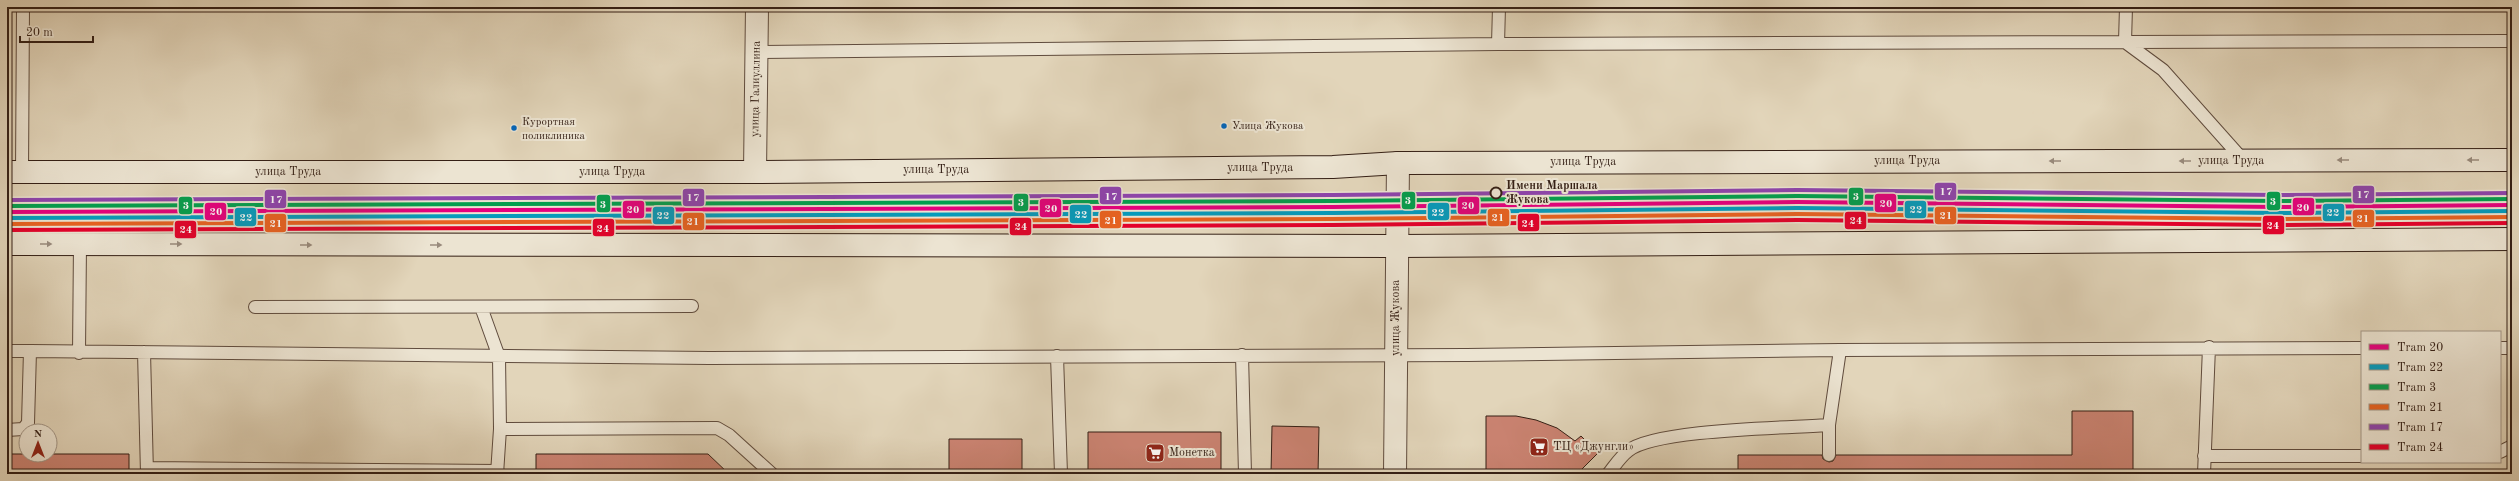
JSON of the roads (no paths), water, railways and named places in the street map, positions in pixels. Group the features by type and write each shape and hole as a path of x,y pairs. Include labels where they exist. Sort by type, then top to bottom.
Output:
{"main road":[{"name":"улица Галиуллина","path":"755,172 757,7"},
{"name":"улица Труда","path":"14,172 755,172 1333,167 1398,163 2512,160"},
{"name":"улица Жукова","path":"1395,474 1398,163"},
{"path":"7,244 1396,246 2512,239"}],"lane":[{"path":"14,172 23,7"},
{"path":"1498,44 1499,7"},
{"path":"2125,42 2126,7"},
{"path":"757,52 1498,44 2512,41"},
{"path":"2125,42 2163,70 2244,161"},
{"path":"79,353 80,244"},
{"path":"255,307 692,306"},
{"path":"144,352 147,471 498,472 500,430 499,357 481,307"},
{"path":"7,351 499,357 1396,355 2209,347 2361,348"},
{"path":"2204,474 2209,347"},
{"path":"2501,348 2512,348"},
{"path":"1829,455 1829,425 1840,350"},
{"path":"7,430 22,429 28,423 30,351"},
{"path":"1242,355 1245,474"},
{"path":"1057,356 1061,474"},
{"path":"1608,474 1628,450 1652,439 1680,435 1829,425"},
{"path":"500,430 717,428 729,435 772,474"},
{"path":"2501,452 2512,446"},
{"path":"2204,456 2361,456"}],"tram line":[{"name":"17","path":"7,200 1333,195 1797,190 2279,195 2512,193"},
{"name":"3","path":"7,206 1333,201 1797,196 2279,201 2512,199"},
{"name":"20","path":"7,212 1333,207 1797,202 2279,207 2512,205"},
{"name":"22","path":"7,218 1333,213 1797,208 2279,213 2512,211"},
{"name":"21","path":"7,224 1333,219 1797,214 2279,219 2512,217"},
{"name":"24","path":"7,230 1333,225 1797,220 2279,225 2512,223"}],"place":[{"name":"Улица Жукова","path":"1224,126"},
{"name":"Курортная поликлиника","path":"514,128"},
{"name":"Имени Маршала Жукова","path":"1496,193"},
{"name":"ТЦ «Джунгли»","path":"1539,447"},
{"name":"Монетка","path":"1155,453"}]}
